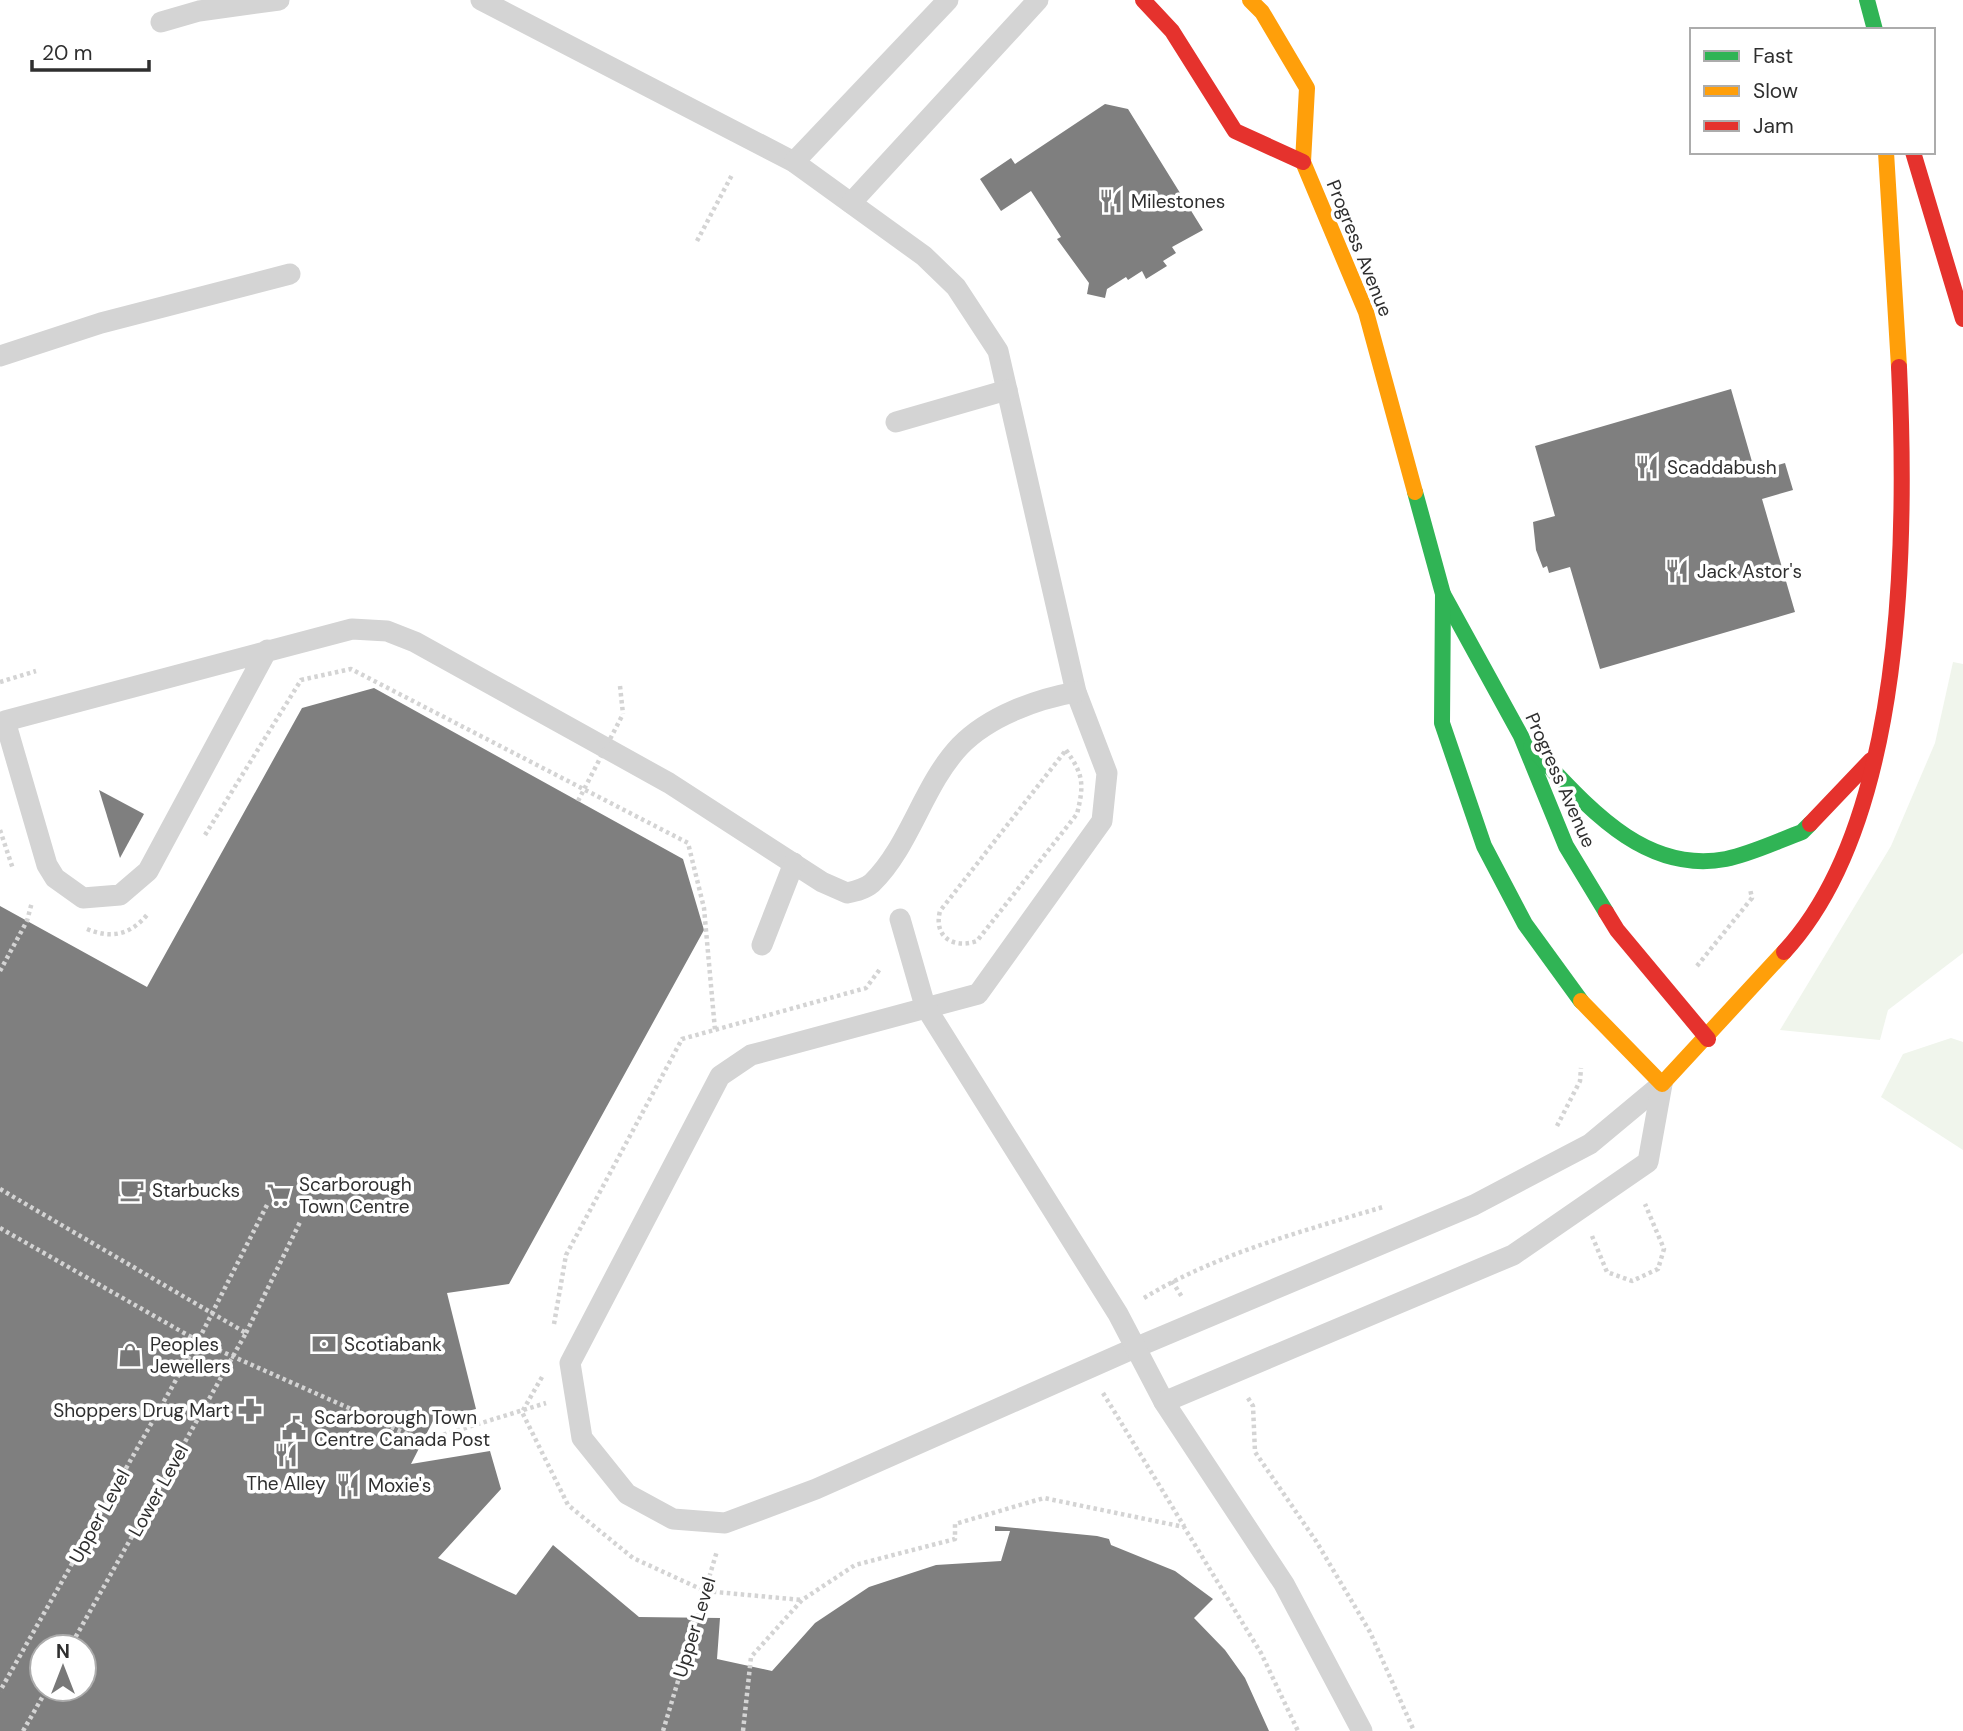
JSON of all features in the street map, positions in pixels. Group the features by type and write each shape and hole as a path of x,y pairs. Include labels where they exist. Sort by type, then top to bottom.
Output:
{"main road":[{"path":"1143,0 1172,31 1235,131 1303,162"},
{"name":"Progress Avenue","path":"1251,0 1262,12 1307,88 1303,162 1366,312 1443,594 1521,736 1566,846 1617,930 1708,1039"},
{"path":"1867,0 1874,28"},
{"path":"1662,1084 1708,1039 1808,926 1826,897 1851,845 1877,754 1898,632 1903,511 1900,349 1886,154"},
{"path":"1914,154 1963,319"},
{"name":"Progress Avenue","path":"1443,594 1441,723 1484,846 1525,924 1583,1004 1662,1084"},
{"path":"1521,736 1608,827 1668,858 1726,859 1802,832 1877,754"}],"lane":[{"path":"161,22 198,6 279,0"},
{"path":"481,0 794,162 924,256 956,287 998,351 1076,692 1107,773 1102,821 978,994 925,1006 751,1055 720,1076 570,1363 582,1438 627,1494 673,1519 725,1522 816,1489 1137,1347 1474,1205 1590,1144 1662,1084"},
{"path":"794,162 948,0"},
{"path":"851,203 1038,0"},
{"path":"0,356 101,323 290,274"},
{"path":"896,422 1007,390"},
{"path":"267,650 148,871 120,895 83,898 55,878 50,871 2,713 267,650 363,628 400,635 669,783 822,882 847,893 873,882 901,841 932,783 961,745 1001,718 1051,697 1076,692"},
{"path":"762,944 794,863"},
{"path":"900,919 925,1006 1137,1347 1164,1402 1284,1584 1362,1731"},
{"path":"1164,1402 1513,1255 1648,1162 1662,1084"}],"path":[{"path":"697,241 733,173"},
{"path":"201,842 301,680 351,669 688,843 704,908 715,1030"},
{"path":"0,682 36,671"},
{"path":"578,801 623,714 620,686"},
{"path":"964,946 950,942 940,928 940,911 1066,750"},
{"path":"0,830 16,879"},
{"path":"1691,973 1752,898 1749,885"},
{"path":"24,890 32,902 45,908"},
{"path":"0,971 27,921 32,902"},
{"path":"80,926 102,936 135,930 153,909"},
{"path":"552,1332 566,1255 682,1039 866,988 880,969"},
{"path":"0,1189 246,1333"},
{"path":"1591,1233 1607,1272 1632,1281 1658,1269 1664,1250 1645,1204"},
{"name":"Upper Level","path":"0,1691 198,1341 267,1205"},
{"name":"Lower Level","path":"78,1633 246,1333 301,1220"},
{"path":"0,1228 198,1341 423,1441 522,1412 573,1393"},
{"path":"1172,1281 1199,1323"},
{"path":"1088,1369 1261,1653 1297,1731"},
{"path":"522,1412 545,1371"},
{"path":"1231,1373 1253,1406 1255,1452 1316,1541 1370,1632 1414,1731"},
{"path":"522,1412 568,1505 633,1558 705,1591 802,1600"},
{"path":"743,1731 751,1657 802,1600 855,1565 955,1539 955,1524 1044,1498 1184,1527"},
{"name":"Upper Level","path":"663,1731 725,1522"},
{"path":"23,1731 39,1703"}],"shaded area":[{"path":"1953,662 1963,664 1963,953 1888,1010 1880,1040 1780,1030 1891,846 1935,743"},
{"path":"1951,1038 1963,1042 1963,1150 1881,1097 1903,1054"}],"building":[{"name":"Milestones","path":"1105,104 1128,109 1203,230 1172,247 1176,253 1163,261 1167,266 1146,279 1142,271 1128,280 1126,277 1107,289 1105,298 1087,294 1089,283 1057,239 1061,237 1031,191 1001,211 980,179 1011,158 1015,164"},
{"path":"1731,389 1755,472 1785,463 1793,490 1762,499 1795,612 1600,669 1570,567 1549,573 1547,566 1543,568 1536,550 1533,522 1555,516 1535,446"},
{"name":"Scarborough Town Centre","path":"374,688 683,859 704,930 509,1284 447,1293 476,1409 434,1419 411,1464 490,1451 501,1489 438,1558 516,1595 553,1545 639,1617 720,1618 717,1659 772,1671 815,1623 869,1587 936,1565 1001,1561 1010,1531 995,1531 995,1526 1097,1536 1109,1539 1111,1545 1175,1571 1213,1599 1194,1618 1225,1650 1245,1678 1269,1731 0,1731 0,906 147,987 302,708"},
{"path":"99,790 144,814 120,858"}],"traffic: fast":[{"path":"1867,0 1874,28"},
{"path":"1415,492 1443,594 1521,736 1566,846 1606,912"},
{"path":"1443,594 1442,723 1484,846 1525,924 1581,1001"},
{"path":"1531,747 1571,790 1616,829 1641,845 1667,856 1695,861 1726,859 1755,851 1802,832 1810,824"}],"traffic: slow":[{"path":"1250,0 1262,12 1307,88 1303,162 1366,312 1415,492"},
{"path":"1886,154 1899,367"},
{"path":"1581,1001 1662,1084 1784,952"}],"traffic: jam":[{"path":"1143,0 1172,31 1235,131 1303,162"},
{"path":"1914,154 1963,319"},
{"path":"1784,952 1824,896 1855,829 1876,754 1890,674 1898,592 1902,512 1899,367"},
{"path":"1810,824 1871,760"},
{"path":"1606,912 1617,930 1708,1039"}],"place":[{"name":"Milestones","path":"1111,201"},
{"name":"Scaddabush","path":"1647,467"},
{"name":"Jack Astor's","path":"1677,571"},
{"name":"Starbucks","path":"132,1190"},
{"name":"Scarborough Town Centre","path":"279,1195"},
{"name":"Scotiabank","path":"324,1344"},
{"name":"Peoples Jewellers","path":"130,1355"},
{"name":"Shoppers Drug Mart","path":"250,1410"},
{"name":"Scarborough Town Centre Canada Post","path":"294,1428"},
{"name":"The Alley","path":"286,1455"},
{"name":"Moxie's","path":"348,1485"}]}
